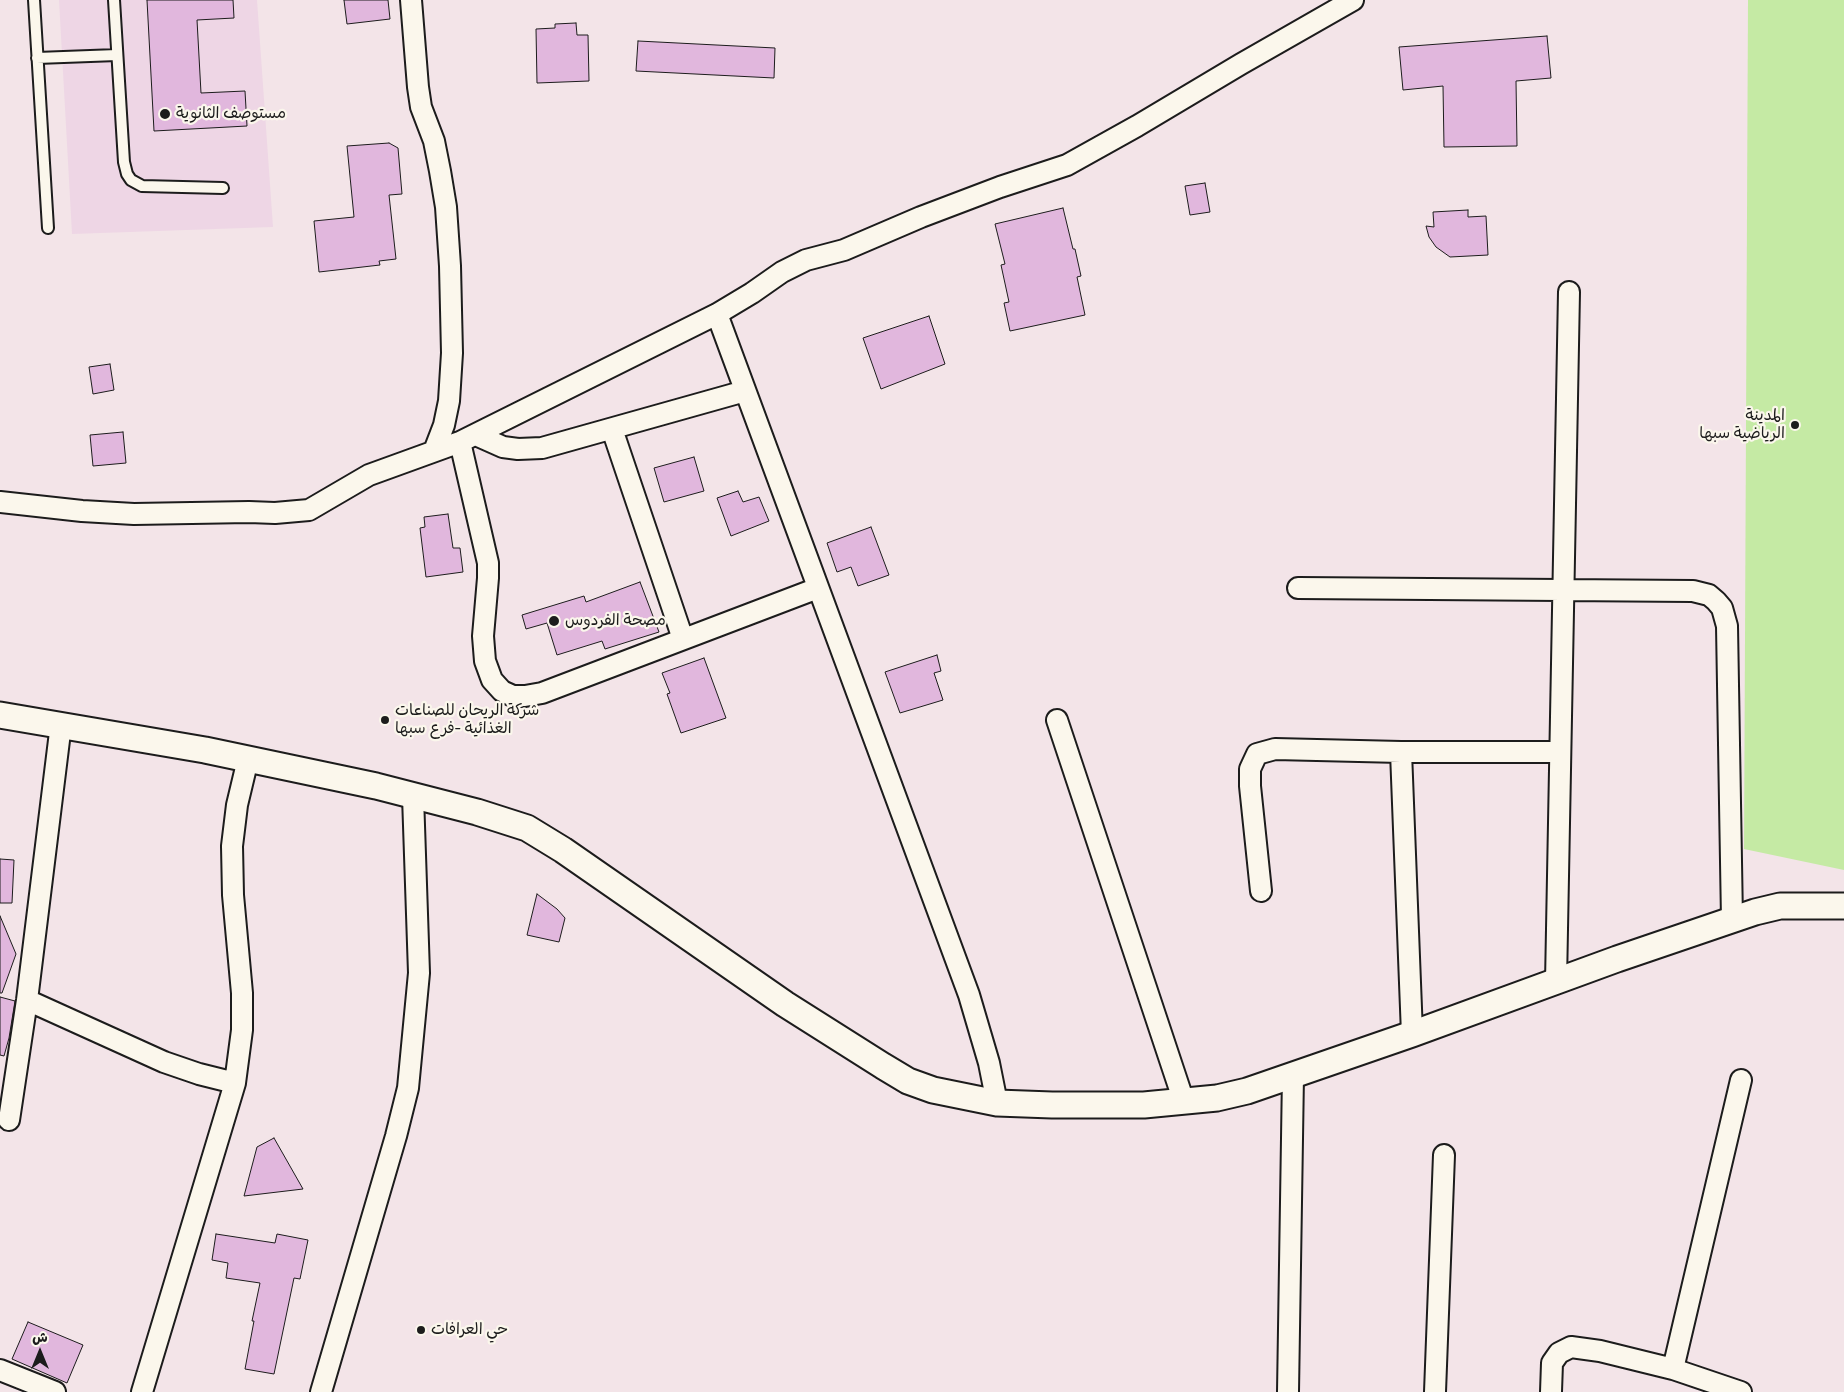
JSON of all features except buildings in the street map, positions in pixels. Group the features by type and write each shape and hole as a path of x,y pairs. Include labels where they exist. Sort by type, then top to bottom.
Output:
{"street":[{"path":"411,0 418,87 421,107 434,141 440,171 446,207 450,266 452,354 449,401 444,425 434,451"},
{"path":"0,502 82,511 134,514 296,512 310,510 369,475 468,438 717,314 782,272 806,260 844,250 1000,187 1066,165 1137,126 1353,0"},
{"path":"1556,982 1569,292"},
{"path":"717,314 969,995 997,1103"},
{"path":"468,438 503,447 530,449 554,445 745,391"},
{"path":"612,429 684,639"},
{"path":"468,438 488,563 483,636 485,661 492,680 502,691 513,696 525,696 542,692 818,588"},
{"path":"1298,588 1693,591 1709,595 1722,608 1727,626 1732,920"},
{"path":"0,715 61,724 248,759 376,786 477,812 527,828 563,850 785,1004 908,1081 933,1090 997,1103 1144,1105 1217,1098 1247,1091 1412,1034 1617,959 1732,920 1780,906 1844,906"},
{"path":"1057,720 1184,1102"},
{"path":"8,1120 27,1000 61,724"},
{"path":"1261,890 1250,786 1250,769 1257,754 1275,749 1401,752 1560,752"},
{"path":"1401,752 1412,1034"},
{"path":"142,1392 235,1083 242,1030 242,993 234,904 232,846 237,805 248,759"},
{"path":"321,1392 396,1136 408,1088 419,973 413,796"},
{"path":"27,1000 164,1062 199,1074 235,1083"},
{"path":"1288,1392 1293,1075"},
{"path":"1673,1369 1741,1080"},
{"path":"1435,1392 1444,1155"},
{"path":"1552,1392 1552,1363 1559,1353 1571,1347 1595,1350 1673,1369 1741,1392"},
{"path":"0,1370 55,1392"}],"lane":[{"path":"34,0 48,228"},
{"path":"114,0 125,168 131,180 148,187 224,188"},
{"path":"37,58 117,55"}],"shaded area":[{"name":"مستوصف الثانوية","path":"59,0 257,0 273,227 72,234"}],"green space":[{"name":"المدينة الرياضية سبها","path":"1748,0 1844,0 1844,870 1744,849"}],"place":[{"name":"مستوصف الثانوية","path":"165,114"},
{"name":"المدينة الرياضية سبها","path":"1795,425"},
{"name":"مصحة الفردوس","path":"554,621"},
{"name":"شركة الريحان للصناعات الغذائية -فرع سبها","path":"385,720"},
{"name":"حي العرافات","path":"421,1330"}]}
